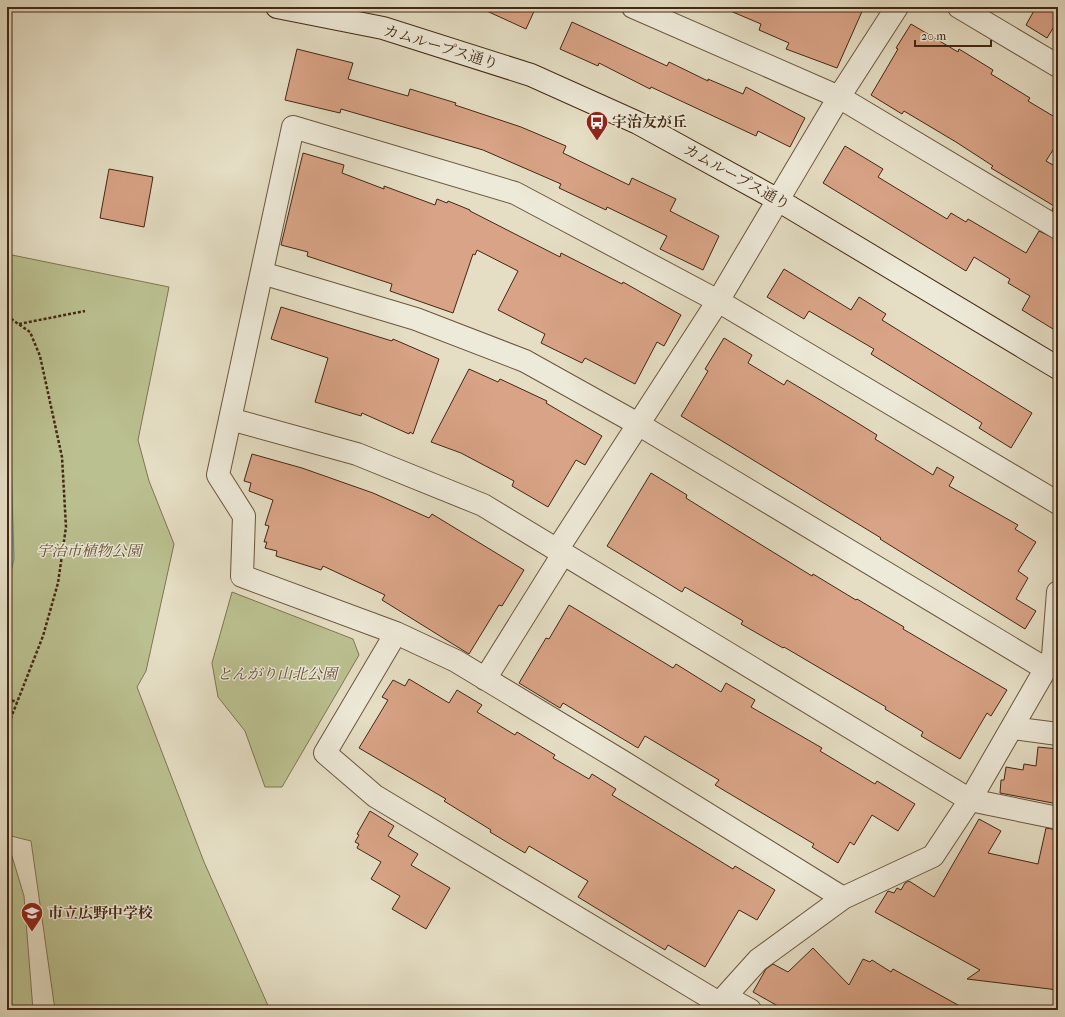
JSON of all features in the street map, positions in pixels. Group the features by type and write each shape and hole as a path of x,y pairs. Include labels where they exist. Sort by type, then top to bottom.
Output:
{"street":[{"name":"カムループス通り","path":"277,7 383,28 531,75 638,124 778,200 1058,368"},
{"path":"633,7 840,97 1058,228"},
{"path":"484,679 638,424 718,301 840,97 896,7"},
{"path":"959,7 1058,66"},
{"path":"843,898 620,760 456,662 396,633 242,576 244,516 218,475 293,128 515,193 718,301 1058,503"},
{"path":"262,273 416,319 526,361 638,424 1046,669"},
{"path":"230,419 357,454 483,505 970,800 1058,818"},
{"path":"720,1003 758,960 843,898 933,856 970,800 1053,656 1058,592"},
{"path":"396,633 325,753 375,796 720,1003 750,1010"},
{"path":"1012,728 1058,734"}],"path":[{"path":"19,324 86,311"},
{"path":"7,316 30,332 40,356 62,457 66,527 58,583 46,628 7,728"},
{"path":"7,699 17,702"}],"green space":[{"name":"宇治市植物公園","path":"7,254 169,287 138,440 149,481 174,544 146,671 137,687 204,862 270,1010 55,1010 31,841 7,835"},
{"name":"とんがり山北公園","path":"232,592 353,639 359,655 282,787 265,787 245,731 218,697 212,663"},
{"path":"7,852 11,853 24,896 33,1010 7,1010"}],"water":[{"path":"7,428 11,454 14,559 7,589"}],"building":[{"path":"478,7 536,7 526,29"},
{"path":"721,7 864,7 837,68 786,49 789,43 759,30 761,24"},
{"path":"1036,7 1058,7 1058,20 1047,38 1026,25"},
{"path":"572,22 667,66 669,62 708,81 708,79 743,94 746,87 805,118 790,147 758,131 756,136 651,87 650,89 599,63 598,66 560,49"},
{"path":"911,24 958,52 959,49 993,70 991,74 1030,98 1028,101 1058,119 1058,142 1046,161 1058,168 1058,213 1052,210 1054,206 991,168 993,166 956,142 904,111 902,114 871,95 898,49 896,48"},
{"path":"297,49 353,63 348,79 408,96 410,89 456,103 455,105 521,127 566,146 563,153 629,185 632,178 676,199 670,211 719,236 703,270 660,249 667,236 607,207 606,210 559,188 561,184 483,150 341,109 340,113 285,100"},
{"path":"845,146 883,169 878,177 947,219 951,213 966,222 968,219 1026,253 1039,231 1058,240 1058,332 1022,310 1030,296 1008,283 1010,279 974,257 966,271 823,183"},
{"path":"303,153 344,165 342,173 384,189 384,186 435,205 437,199 447,203 448,201 470,210 560,257 561,253 622,284 623,282 681,315 664,346 657,342 635,384 585,358 582,363 541,343 545,334 498,310 518,271 477,250 475,255 473,254 453,313 390,291 392,284 307,256 308,252 281,245"},
{"path":"109,169 153,177 144,227 100,218"},
{"path":"784,269 851,310 859,297 886,314 882,320 1032,413 1011,448 979,428 982,423 871,354 874,349 809,311 804,319 767,297"},
{"path":"281,307 392,341 393,339 439,359 413,434 410,432 409,434 362,413 361,416 315,402 328,358 271,339"},
{"path":"724,338 752,355 748,363 784,385 787,380 822,401 877,435 875,439 933,475 937,467 954,477 949,486 1018,525 1015,529 1036,542 1018,571 1028,578 1016,599 1036,611 1025,629 880,539 881,538 681,416 708,371 705,369"},
{"path":"469,369 498,382 500,379 547,401 546,403 602,436 585,465 576,460 548,507 512,486 514,481 461,453 431,442"},
{"path":"252,454 302,468 373,493 429,518 432,514 524,570 502,606 499,605 469,654 382,600 385,595 323,566 321,570 276,556 277,551 265,548 267,542 264,542 269,526 265,525 273,500 249,491 251,483 244,481"},
{"path":"651,473 687,495 686,498 812,576 813,574 856,600 857,599 904,627 903,629 1007,690 991,716 987,713 960,759 921,736 923,732 885,709 886,707 784,647 783,648 741,624 743,621 685,587 682,592 607,546"},
{"path":"569,605 673,668 676,664 721,692 726,683 755,700 751,707 822,748 820,751 875,784 877,781 915,804 898,831 872,815 854,845 850,842 838,863 812,847 814,844 715,785 719,780 645,736 638,748 563,703 560,708 519,683 546,638 549,639"},
{"path":"409,679 449,703 457,690 482,705 477,712 515,735 517,732 555,755 553,758 589,779 592,774 616,789 612,795 733,869 735,866 775,890 757,920 739,910 705,967 668,945 665,950 578,897 588,881 529,846 525,853 490,832 491,830 444,801 446,799 359,748 388,700 382,697 393,680 405,686"},
{"path":"1038,747 1058,749 1058,804 1000,793 1001,780 1004,780 1006,767 1023,770 1024,764 1036,766"},
{"path":"370,811 394,826 388,836 418,854 411,865 450,888 426,929 392,909 400,896 371,879 381,862 357,848 359,844 355,842 359,835 357,834"},
{"path":"979,819 1001,831 988,853 1038,864 1046,828 1058,830 1058,990 967,979 980,970 875,912 888,891 894,893 897,888 901,890 905,883 909,881 934,897"},
{"path":"813,948 849,985 863,959 870,962 872,960 891,972 893,969 967,1010 785,1010 753,992 766,969 773,964 788,972"}],"place":[{"name":"宇治友が丘","path":"597,142"},
{"name":"市立広野中学校","path":"32,932"}]}
